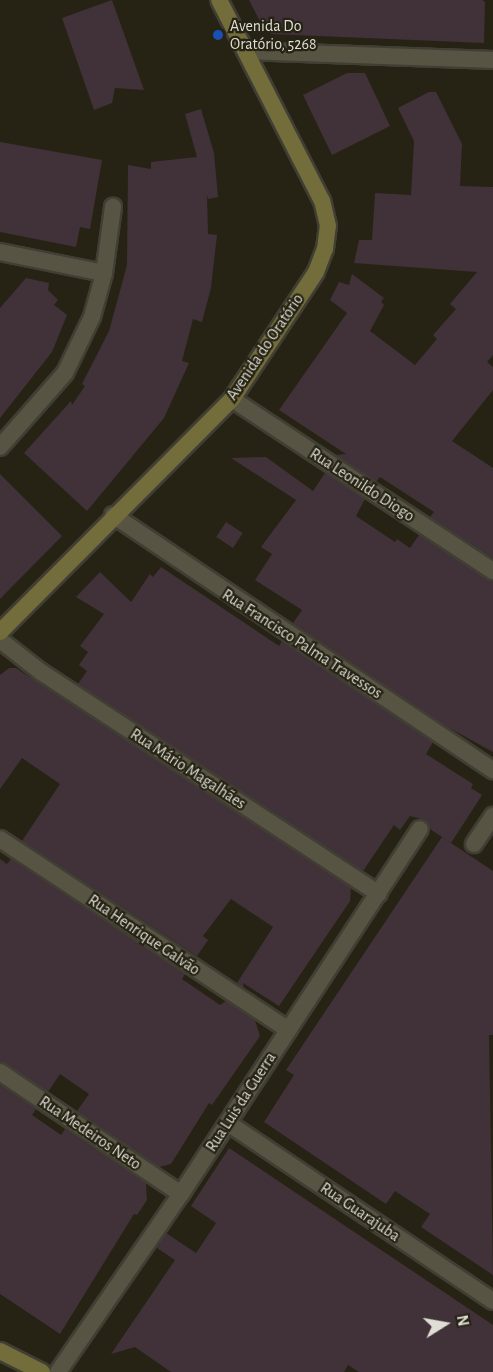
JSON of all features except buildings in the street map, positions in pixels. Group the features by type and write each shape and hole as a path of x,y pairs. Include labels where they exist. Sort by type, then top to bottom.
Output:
{"main road":[{"name":"Avenida do Oratório","path":"0,632 232,399 316,272 328,226 322,201 219,0"},
{"path":"0,1351 42,1372"}],"street":[{"path":"246,51 493,60"},
{"path":"0,447 65,373 92,317 104,273 113,207"},
{"path":"0,252 104,273"},
{"name":"Rua Leonildo Diogo","path":"232,399 493,571"},
{"name":"Rua Francisco Palma Travessos","path":"113,516 493,770"},
{"name":"Rua Mário Magalhães","path":"0,640 41,672 379,894"},
{"path":"474,844 493,816"},
{"name":"Rua Luis da Guerra","path":"58,1372 181,1194 420,829"},
{"name":"Rua Henrique Galvão","path":"0,839 289,1030"},
{"name":"Rua Medeiros Neto","path":"0,1072 181,1194"},
{"name":"Rua Guarajuba","path":"228,1123 493,1301"}],"place":[{"name":"Avenida Do Oratório, 5268","path":"218,35"}]}
